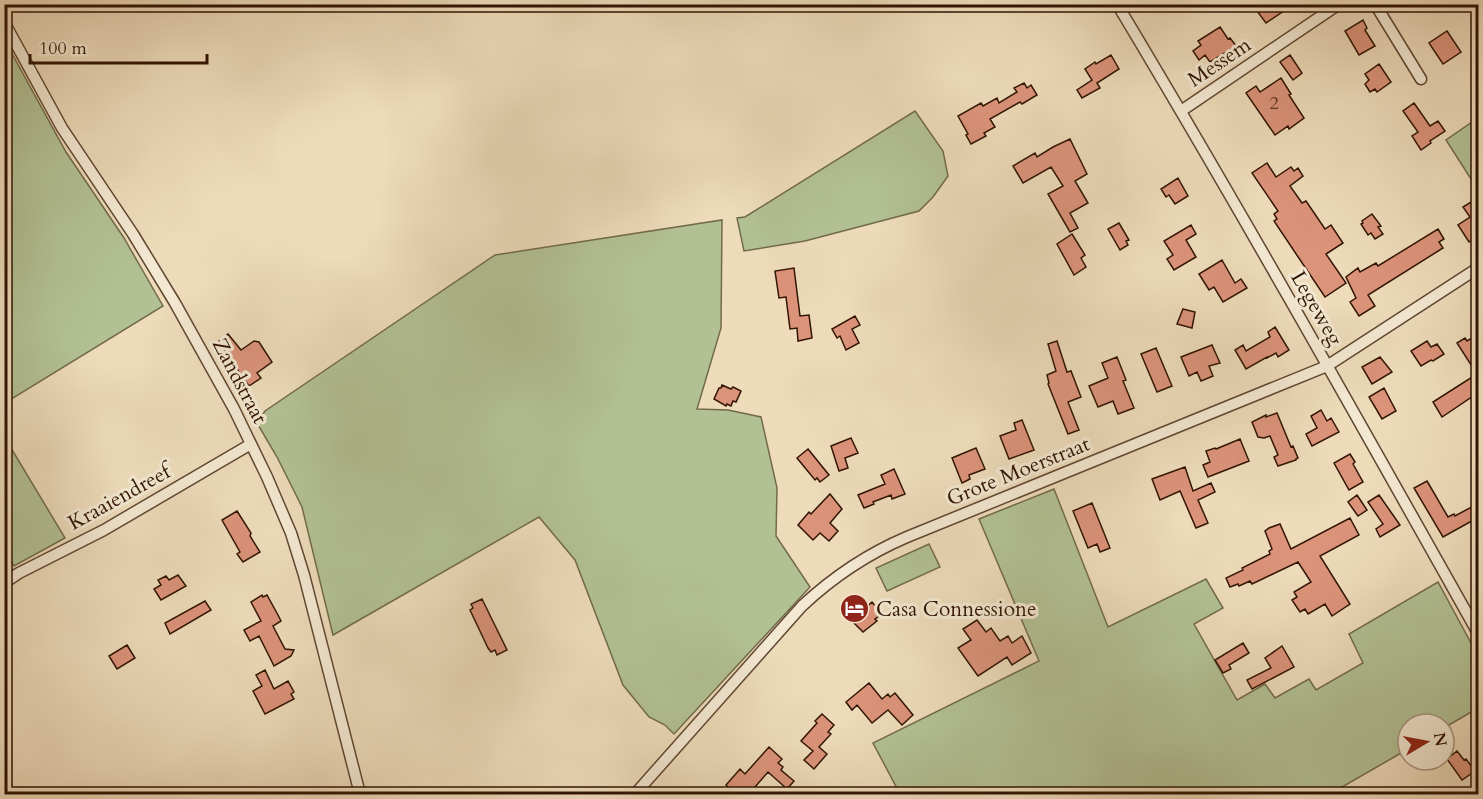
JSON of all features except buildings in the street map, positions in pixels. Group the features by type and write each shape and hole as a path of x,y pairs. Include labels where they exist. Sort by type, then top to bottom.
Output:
{"street":[{"name":"Legeweg","path":"1117,4 1479,633"},
{"name":"Messem","path":"1180,111 1339,4"},
{"path":"1375,4 1421,79"},
{"name":"Zandstraat","path":"4,21 62,128 164,284 211,367 276,496 304,574 360,795"},
{"name":"Grote Moerstraat","path":"635,795 802,606 854,564 881,548 907,537 1327,366 1479,268"},
{"name":"Kraaiendreef","path":"4,583 19,573 104,530 251,444"}],"green space":[{"path":"5,41 66,152 124,238 163,306 5,403"},
{"path":"915,111 943,151 948,176 933,197 919,211 805,241 744,251 737,218 745,217"},
{"path":"1478,118 1478,190 1446,140"},
{"path":"722,220 721,328 697,409 728,410 761,417 777,488 776,536 810,587 674,734 665,725 649,717 623,685 575,560 539,517 333,635 302,507 257,423 265,411 495,255"},
{"path":"5,438 65,538 14,566 5,549"},
{"path":"1054,489 1108,627 1206,579 1223,608 1194,624 1237,700 1265,684 1275,698 1309,679 1316,690 1363,663 1349,634 1438,582 1478,656 1478,708 1456,721 1456,712 1396,712 1396,756 1330,794 900,794 873,743 1039,661 979,519"},
{"path":"929,544 940,567 887,591 876,568"}],"place":[{"name":"Casa Connessione","path":"855,609"}]}
